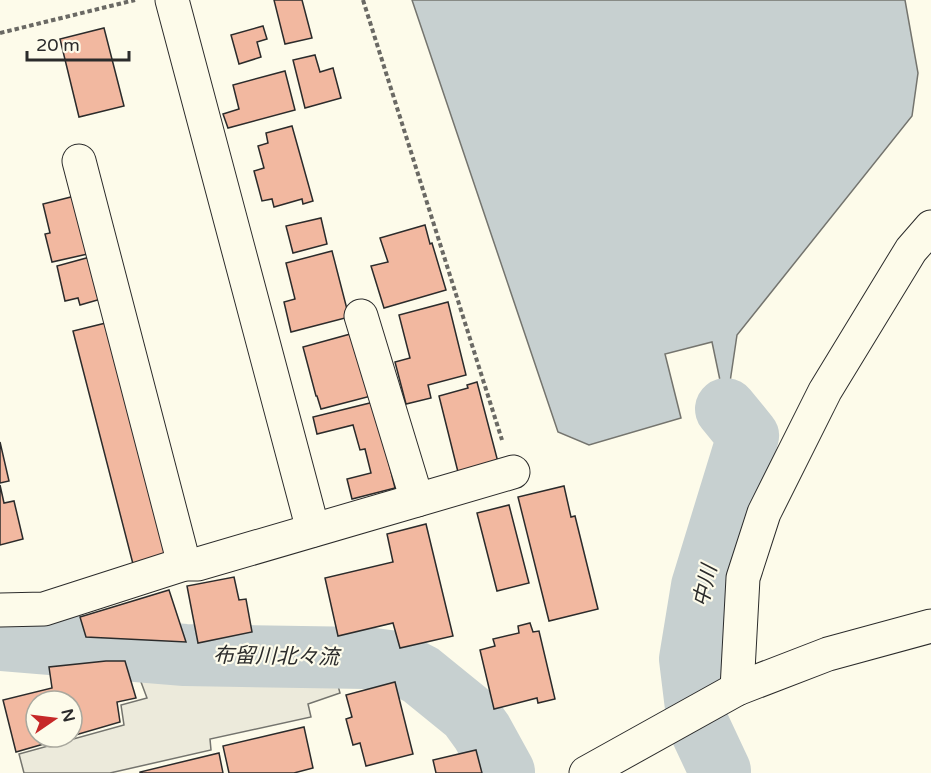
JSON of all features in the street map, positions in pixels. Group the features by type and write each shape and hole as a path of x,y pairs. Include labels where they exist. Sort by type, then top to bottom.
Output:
{"street":[{"path":"172,0 313,530"},
{"path":"79,161 184,564"},
{"path":"737,689 743,578 764,513 825,391 911,250 931,227"},
{"path":"361,316 417,500"},
{"path":"0,610 44,609 184,564 198,564 513,472"},
{"path":"586,773 737,689 828,654 931,626"}],"path":[{"path":"0,33 135,0"},
{"path":"363,0 513,472"}],"shaded area":[{"path":"412,0 905,0 918,73 912,116 737,335 726,409 712,342 665,354 681,418 589,445 558,432"},
{"path":"132,658 333,667 340,693 308,704 311,717 210,739 211,750 110,773 24,773 19,754 37,749 84,749 84,736 124,725 121,705 147,698"}],"building":[{"path":"274,0 302,0 312,38 285,44"},
{"path":"263,26 267,39 257,42 261,57 239,64 231,35"},
{"path":"104,28 124,106 79,117 60,39"},
{"path":"315,55 320,72 333,68 341,98 305,108 293,60"},
{"path":"285,71 295,110 228,128 223,114 239,109 233,85"},
{"path":"292,126 313,201 303,204 302,199 274,207 272,199 262,201 254,171 264,168 258,146 268,143 266,133"},
{"path":"75,196 92,253 52,262 45,234 50,233 43,204"},
{"path":"321,218 327,244 293,253 286,226"},
{"path":"425,225 446,290 384,308 371,266 388,262 380,238"},
{"path":"332,251 349,317 291,332 284,302 295,299 286,263"},
{"path":"90,257 101,299 80,305 78,298 65,301 57,266"},
{"path":"448,302 466,375 428,385 431,398 406,404 395,362 410,358 399,315"},
{"path":"114,321 174,553 133,564 73,331"},
{"path":"354,333 371,396 321,409 303,347"},
{"path":"477,382 499,466 459,476 439,396 468,388 467,385"},
{"path":"374,402 395,488 352,499 347,479 371,473 365,449 360,450 353,425 317,434 313,417"},
{"path":"0,442 9,481 0,483"},
{"path":"0,485 4,503 14,501 23,539 0,545"},
{"path":"564,486 571,517 575,516 598,609 549,621 518,497"},
{"path":"509,505 529,583 497,591 477,513"},
{"path":"426,524 453,636 400,648 393,623 338,636 325,578 393,562 387,534"},
{"path":"234,577 239,600 246,599 252,632 198,643 187,586"},
{"path":"169,590 186,642 86,637 80,617"},
{"path":"530,623 533,632 539,631 555,699 538,703 537,698 494,709 480,650 495,646 493,639 519,633 518,626"},
{"path":"125,661 136,698 117,702 120,722 84,732 84,689 48,689 52,688 49,667"},
{"path":"395,682 413,754 366,766 360,743 353,745 346,719 352,717 346,695"},
{"path":"24,695 24,749 26,749 16,752 3,700"},
{"path":"304,727 313,768 294,773 229,773 223,746"},
{"path":"476,750 482,773 436,773 433,760"},
{"path":"219,753 223,773 140,773 140,772"}],"waterway":[{"name":"中川","path":"720,771 698,724 690,659 702,586 748,436 726,409"},
{"name":"布留川北々流","path":"0,640 185,655 366,658 396,662 421,675 469,714 482,732 504,772"}]}
